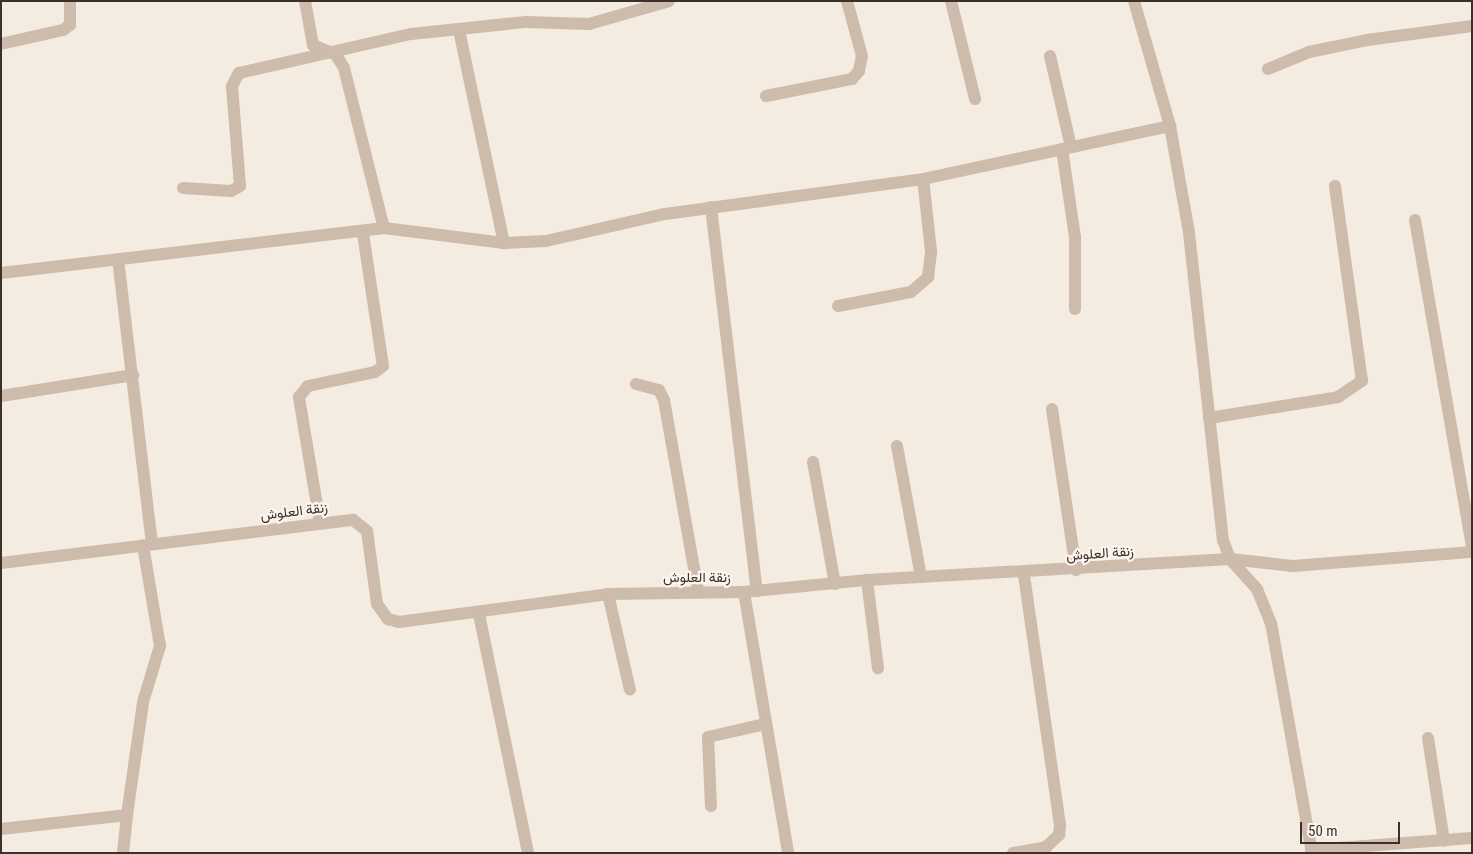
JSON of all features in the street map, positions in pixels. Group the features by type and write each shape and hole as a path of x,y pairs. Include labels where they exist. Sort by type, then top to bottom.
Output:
{"street":[{"path":"1,44 63,30 70,25 70,1"},
{"path":"306,1 313,45 322,51 336,55 344,68 384,228"},
{"path":"184,188 226,191 240,186 232,86 236,74 322,51 458,30 531,22 589,24 636,6 669,1"},
{"path":"766,96 852,79 859,71 862,56 847,1"},
{"path":"951,1 975,99"},
{"path":"1134,1 1170,126 1190,233 1217,510 1230,559 1251,581 1271,623 1311,852 1472,838"},
{"path":"1268,69 1310,52 1367,40 1472,26"},
{"path":"458,30 504,243"},
{"path":"1050,56 1067,148 1076,246 1075,309"},
{"path":"1,273 363,233 384,228 504,243 546,241 711,208 923,179 1170,126"},
{"path":"838,306 911,292 928,277 931,251 923,179"},
{"path":"1209,418 1338,397 1362,381 1335,186"},
{"path":"711,208 765,724 788,853"},
{"path":"1415,220 1472,550"},
{"path":"320,523 299,397 308,386 374,372 383,366 363,233"},
{"path":"118,259 133,375 148,544 160,646 144,702 123,853"},
{"path":"1,396 133,375"},
{"path":"636,384 658,390 664,400 698,590"},
{"path":"1052,409 1076,570"},
{"path":"897,446 921,577"},
{"path":"813,462 835,584"},
{"name":"زنقة العلوش","path":"1,564 148,544 353,520 367,531 377,604 388,619 479,614 608,594 698,590 750,592 867,580 1024,574 1230,559 1293,566 1472,550"},
{"path":"1013,853 1046,847 1059,834 1060,825 1024,574"},
{"path":"867,580 878,668"},
{"path":"608,594 630,690"},
{"path":"479,614 528,853"},
{"path":"711,806 708,737 765,724"},
{"path":"1428,738 1444,841"},
{"path":"1,829 127,815"}]}
